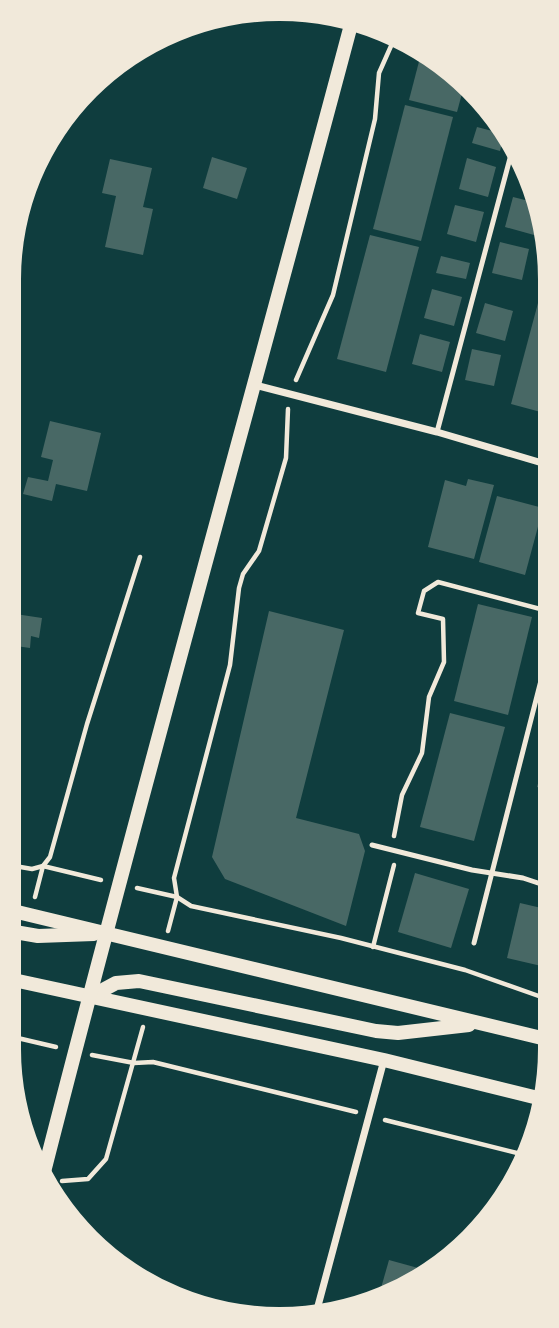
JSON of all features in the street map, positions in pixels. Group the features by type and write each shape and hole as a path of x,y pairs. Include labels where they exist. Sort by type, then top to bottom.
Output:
{"main road":[{"path":"47,1161 88,998 349,31"},
{"path":"21,913 538,1037"},
{"path":"21,934 71,936 106,932"},
{"path":"88,998 116,983 139,981 376,1031 398,1033 433,1030 455,1024 499,1026"},
{"path":"21,982 384,1060 533,1097"}],"street":[{"path":"255,385 438,432 538,462"},
{"path":"319,1304 384,1060"}],"lane":[{"path":"438,432 509,162"},
{"path":"474,943 538,692"},
{"path":"372,845 538,884"}],"path":[{"path":"390,46 379,73 375,119 333,295 290,394 286,414 286,458 259,551 243,574 239,588 233,650 174,878 177,897 191,906 465,970 538,996"},
{"path":"21,867 32,869 43,866 50,857 87,724 140,557"},
{"path":"373,947 395,864 394,831 399,804 422,753 429,697 440,673 445,649 443,619 418,613 424,591 438,582 538,608"},
{"path":"58,1181 89,1179 106,1159 134,1063 153,1062 358,1113"},
{"path":"385,1119 516,1153"}],"building":[{"path":"419,62 437,74 461,96 457,112 409,100"},
{"path":"405,105 453,117 421,241 373,229"},
{"path":"477,127 490,130 501,147 500,151 472,143"},
{"path":"212,157 247,168 237,199 203,188"},
{"path":"467,158 496,167 488,197 459,189"},
{"path":"110,159 152,168 143,207 153,209 143,255 105,247 116,196 102,193"},
{"path":"513,197 525,200 534,235 505,227"},
{"path":"455,205 484,212 476,242 447,234"},
{"path":"370,235 419,247 386,372 337,359"},
{"path":"500,242 529,249 522,280 492,273"},
{"path":"441,256 470,263 466,279 436,273"},
{"path":"432,289 462,297 454,326 424,318"},
{"path":"485,303 513,311 505,341 476,333"},
{"path":"538,303 538,411 511,404"},
{"path":"420,334 450,342 442,372 412,364"},
{"path":"472,349 501,355 494,386 465,380"},
{"path":"50,421 101,433 87,491 56,484 52,501 23,494 28,477 48,481 53,460 41,457"},
{"path":"468,479 494,485 474,559 428,547 445,480 466,486"},
{"path":"497,496 538,507 538,527 525,575 479,562"},
{"path":"478,604 532,617 508,715 454,701"},
{"path":"269,611 344,630 296,818 359,834 365,851 346,926 225,879 212,857"},
{"path":"21,615 42,618 39,638 31,636 30,648 21,647"},
{"path":"450,713 505,727 474,841 420,827"},
{"path":"415,873 469,889 451,948 398,932"},
{"path":"520,903 538,907 538,965 507,958"},
{"path":"389,1260 416,1267 394,1280 382,1285"}]}
